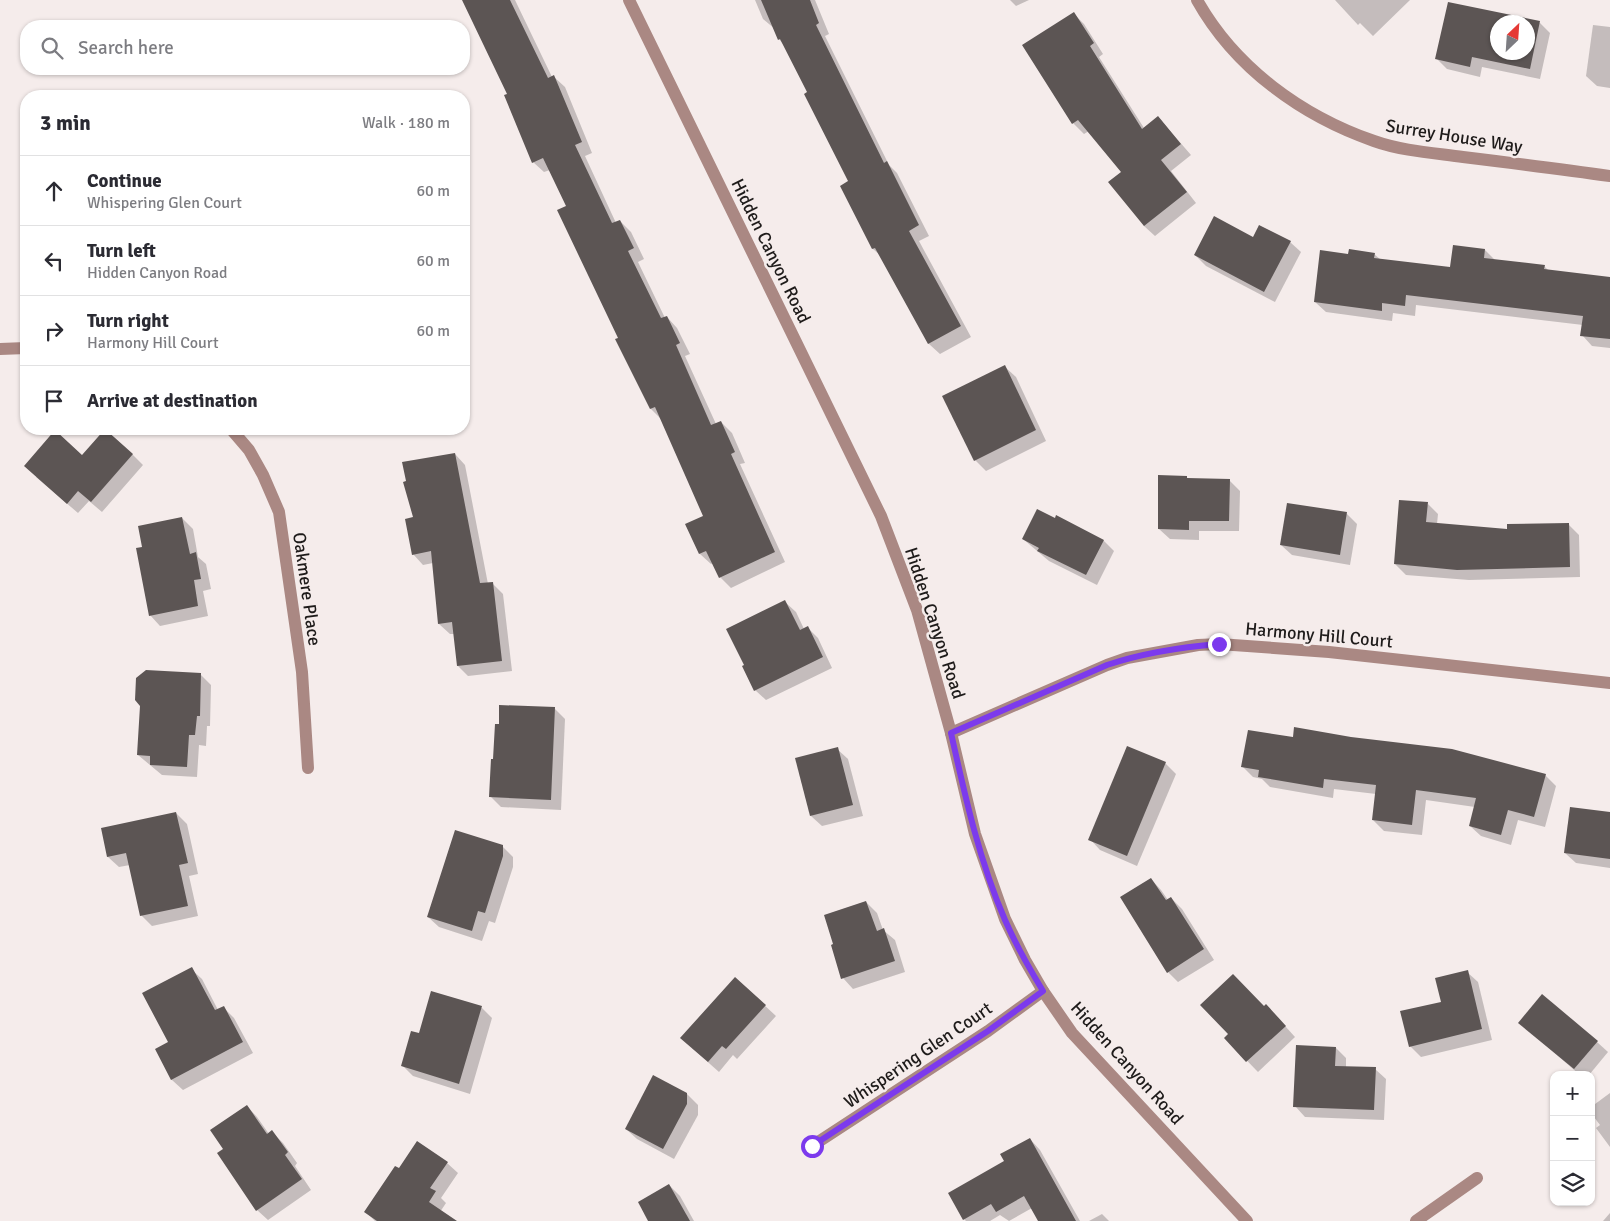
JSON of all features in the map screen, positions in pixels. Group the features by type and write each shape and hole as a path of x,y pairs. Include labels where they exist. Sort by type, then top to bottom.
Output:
{"street":[{"name":"Hidden Canyon Road","path":"629,0 881,516 917,610 951,733 975,834 1005,919 1025,960 1043,991 1072,1033 1247,1221"},
{"name":"Surrey House Way","path":"1197,0 1206,16 1240,57 1269,84 1298,105 1333,125 1376,142 1409,150 1610,176"},
{"path":"0,349 20,348"},
{"name":"Oakmere Place","path":"236,435 249,450 264,475 278,512 302,672 308,768"},
{"name":"Harmony Hill Court","path":"951,733 1114,662 1127,658 1212,644 1329,652 1610,683"},
{"name":"Whispering Glen Court","path":"812,1146 988,1031 1043,991"},
{"path":"1416,1221 1477,1178"}],"building":[{"path":"462,0 510,0 548,78 554,75 582,142 575,145 612,223 620,220 634,248 628,251 661,318 667,316 680,343 676,345 711,425 721,421 735,452 731,454 775,552 719,578 706,551 699,554 685,524 703,516 655,407 650,409 615,339 618,338 557,210 566,206 543,158 532,163 504,95 507,94"},
{"path":"761,0 810,0 819,23 816,25 884,163 887,161 919,225 909,231 961,326 928,344 875,248 872,249 840,186 848,181 804,94 807,92 780,39 778,40"},
{"path":"1448,2 1511,15 1490,15 1490,60 1532,60 1530,69 1472,57 1470,67 1435,59"},
{"path":"1074,12 1094,43 1090,46 1142,129 1158,116 1181,144 1161,160 1187,192 1144,226 1108,182 1121,172 1078,120 1072,124 1022,45"},
{"path":"1535,20 1540,21 1535,45"},
{"path":"1214,216 1253,237 1259,225 1291,241 1264,292 1194,255"},
{"path":"1453,245 1485,249 1484,258 1545,265 1544,269 1610,277 1610,339 1580,336 1583,316 1406,295 1405,306 1382,303 1382,311 1314,302 1320,250 1348,254 1349,249 1375,253 1374,258 1450,267"},
{"path":"1005,365 1036,430 974,461 942,396"},
{"path":"51,435 60,435 82,455 100,435 112,435 133,454 91,502 78,491 67,504 24,466"},
{"path":"455,453 480,583 493,582 502,661 457,666 452,622 438,624 431,551 412,555 405,519 413,517 403,482 406,481 402,462"},
{"path":"1158,475 1230,479 1229,521 1189,521 1189,530 1158,529"},
{"path":"1399,500 1428,502 1426,522 1507,529 1507,524 1569,523 1570,567 1457,570 1394,564"},
{"path":"1287,503 1347,512 1340,555 1280,545"},
{"path":"1037,509 1055,518 1056,515 1104,540 1086,575 1037,551 1039,548 1022,539"},
{"path":"182,517 190,554 196,552 201,579 194,580 198,606 149,616 136,548 142,547 138,526"},
{"path":"785,600 800,630 808,626 823,657 754,691 742,666 744,665 726,629"},
{"path":"146,670 201,673 200,716 197,716 195,735 189,735 187,767 150,765 150,756 137,755 140,706 135,700 136,678"},
{"path":"499,705 555,707 551,800 489,797 491,759 493,759 495,724 499,724"},
{"path":"1294,727 1351,737 1452,749 1546,774 1534,817 1508,810 1501,835 1469,826 1476,798 1416,790 1412,825 1372,820 1376,785 1324,779 1323,788 1258,777 1259,770 1241,767 1248,730 1293,737"},
{"path":"1127,746 1166,762 1127,856 1088,840"},
{"path":"838,747 853,805 810,816 795,758"},
{"path":"1570,807 1610,812 1610,859 1564,853"},
{"path":"176,812 188,863 179,865 188,906 140,916 126,853 107,857 101,828"},
{"path":"455,830 503,845 503,856 485,913 478,911 472,931 427,917"},
{"path":"1151,878 1166,900 1171,897 1204,949 1167,973 1120,897"},
{"path":"866,901 877,931 884,928 895,961 841,979 824,915"},
{"path":"192,967 215,1010 224,1006 243,1042 171,1080 155,1049 168,1042 142,993"},
{"path":"1468,970 1482,1029 1409,1047 1400,1011 1441,1002 1435,978"},
{"path":"1233,974 1264,1006 1266,1004 1286,1026 1246,1062 1224,1038 1228,1034 1200,1005"},
{"path":"735,977 766,1005 726,1049 722,1046 708,1062 680,1038"},
{"path":"431,991 482,1006 459,1084 401,1066 411,1031 419,1033"},
{"path":"1542,994 1598,1041 1574,1069 1518,1023"},
{"path":"1296,1045 1336,1047 1335,1066 1376,1067 1374,1110 1293,1107"},
{"path":"653,1075 687,1093 687,1104 663,1149 625,1129"},
{"path":"247,1105 267,1134 272,1130 288,1152 285,1155 302,1179 256,1211 217,1153 223,1149 210,1130"},
{"path":"1030,1138 1076,1221 1038,1221 1024,1196 996,1212 991,1204 963,1220 948,1193 1004,1161 1000,1154"},
{"path":"417,1141 448,1162 430,1188 436,1191 429,1202 457,1221 377,1221 364,1212 395,1166 399,1168"},
{"path":"669,1184 690,1221 648,1221 638,1202"}],"route":[{"path":"812,1146 988,1031 1043,991 1005,919 975,834 951,733 1127,658 1198,645 1219,644"}]}
